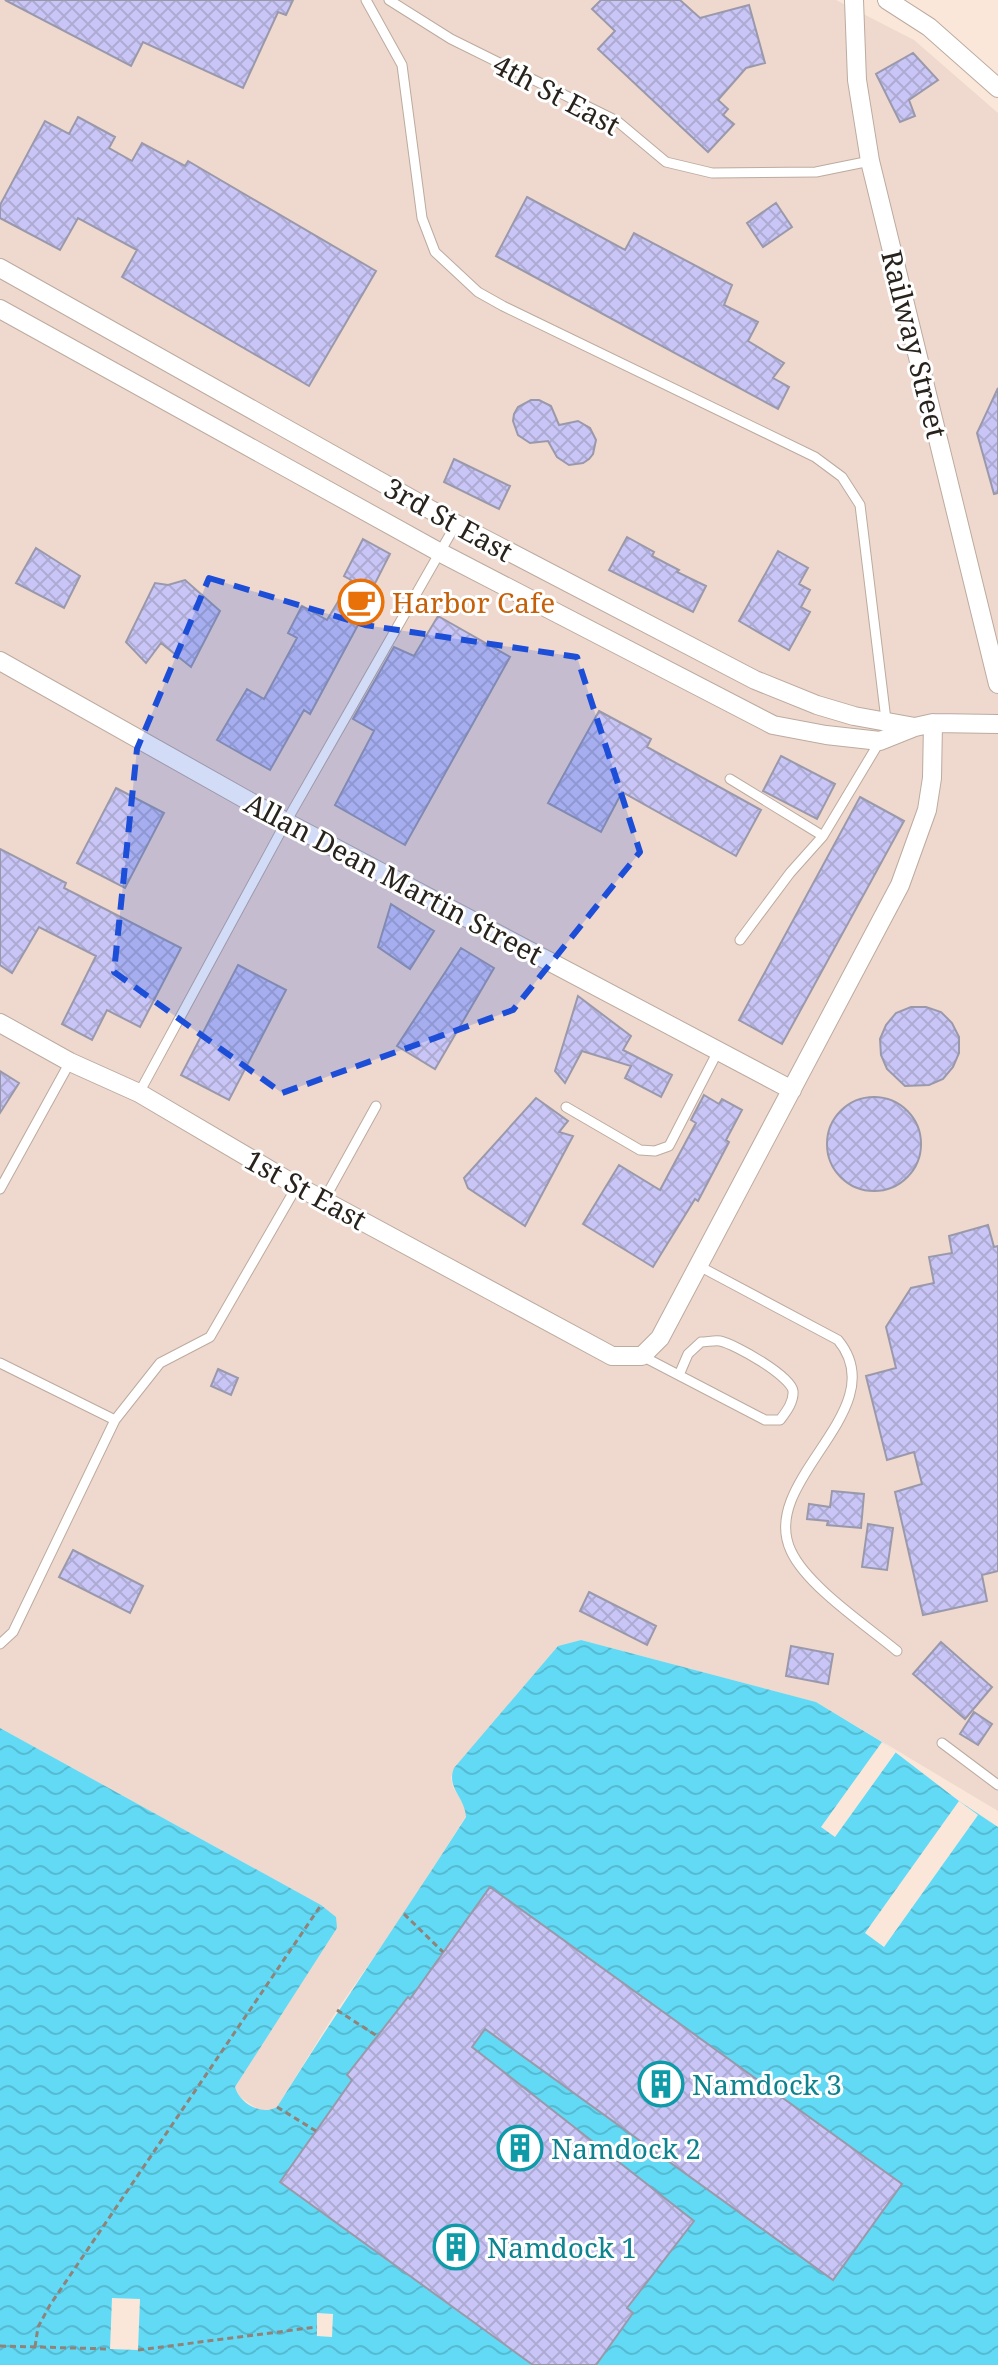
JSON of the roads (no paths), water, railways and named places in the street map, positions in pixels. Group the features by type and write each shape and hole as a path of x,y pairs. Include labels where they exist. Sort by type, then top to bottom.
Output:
{"street":[{"name":"Railway Street","path":"854,0 857,80 870,161 998,684"},
{"path":"887,0 929,27 998,88"},
{"name":"3rd St East","path":"0,268 456,524 755,680 854,716 924,725 998,724"},
{"name":"3rd St East","path":"0,309 439,552 773,725 880,741 924,725"},
{"path":"57,340 74,310"},
{"name":"Allan Dean Martin Street","path":"0,661 286,822 792,1090"},
{"path":"642,1356 660,1338 900,885 927,810 932,778 924,725"},
{"name":"1st St East","path":"0,1023 70,1062 139,1093 297,1186 612,1356 642,1356"}],"lane":[{"path":"366,0 402,65 422,218 435,252 478,292 503,306 815,457 842,477 860,505 886,720"},
{"name":"4th St East","path":"389,0 451,39 617,121 666,162 712,173 727,173 816,172 870,161"},
{"path":"139,1093 286,822 456,524"},
{"path":"740,940 790,873 823,836 880,741"},
{"path":"730,779 823,836"},
{"path":"566,1107 640,1150 655,1151 669,1146 718,1051"},
{"path":"0,1189 70,1062"},
{"path":"324,1200 376,1106"},
{"path":"0,1644 13,1632 115,1420 160,1363 210,1337 297,1186"},
{"path":"699,1266 838,1340 848,1352 852,1380 840,1420 789,1501 786,1527 790,1550 809,1578 897,1651"},
{"path":"642,1356 765,1420 780,1420 790,1408 794,1393 781,1373 721,1341 701,1342 688,1354 679,1375"},
{"path":"0,1363 115,1420"},
{"path":"942,1743 998,1785"}],"water":[{"path":"581,1640 816,1702 882,1742 998,1827 998,2365 0,2365 0,1728 321,1905 336,1917 337,1928 235,2087 242,2099 252,2107 265,2110 277,2107 466,1817 452,1781 454,1768 558,1646"}],"place":[{"name":"Harbor Cafe","path":"361,602"},
{"name":"Namdock 3","path":"661,2084"},
{"name":"Namdock 2","path":"520,2148"},
{"name":"Namdock 1","path":"456,2247"}]}
